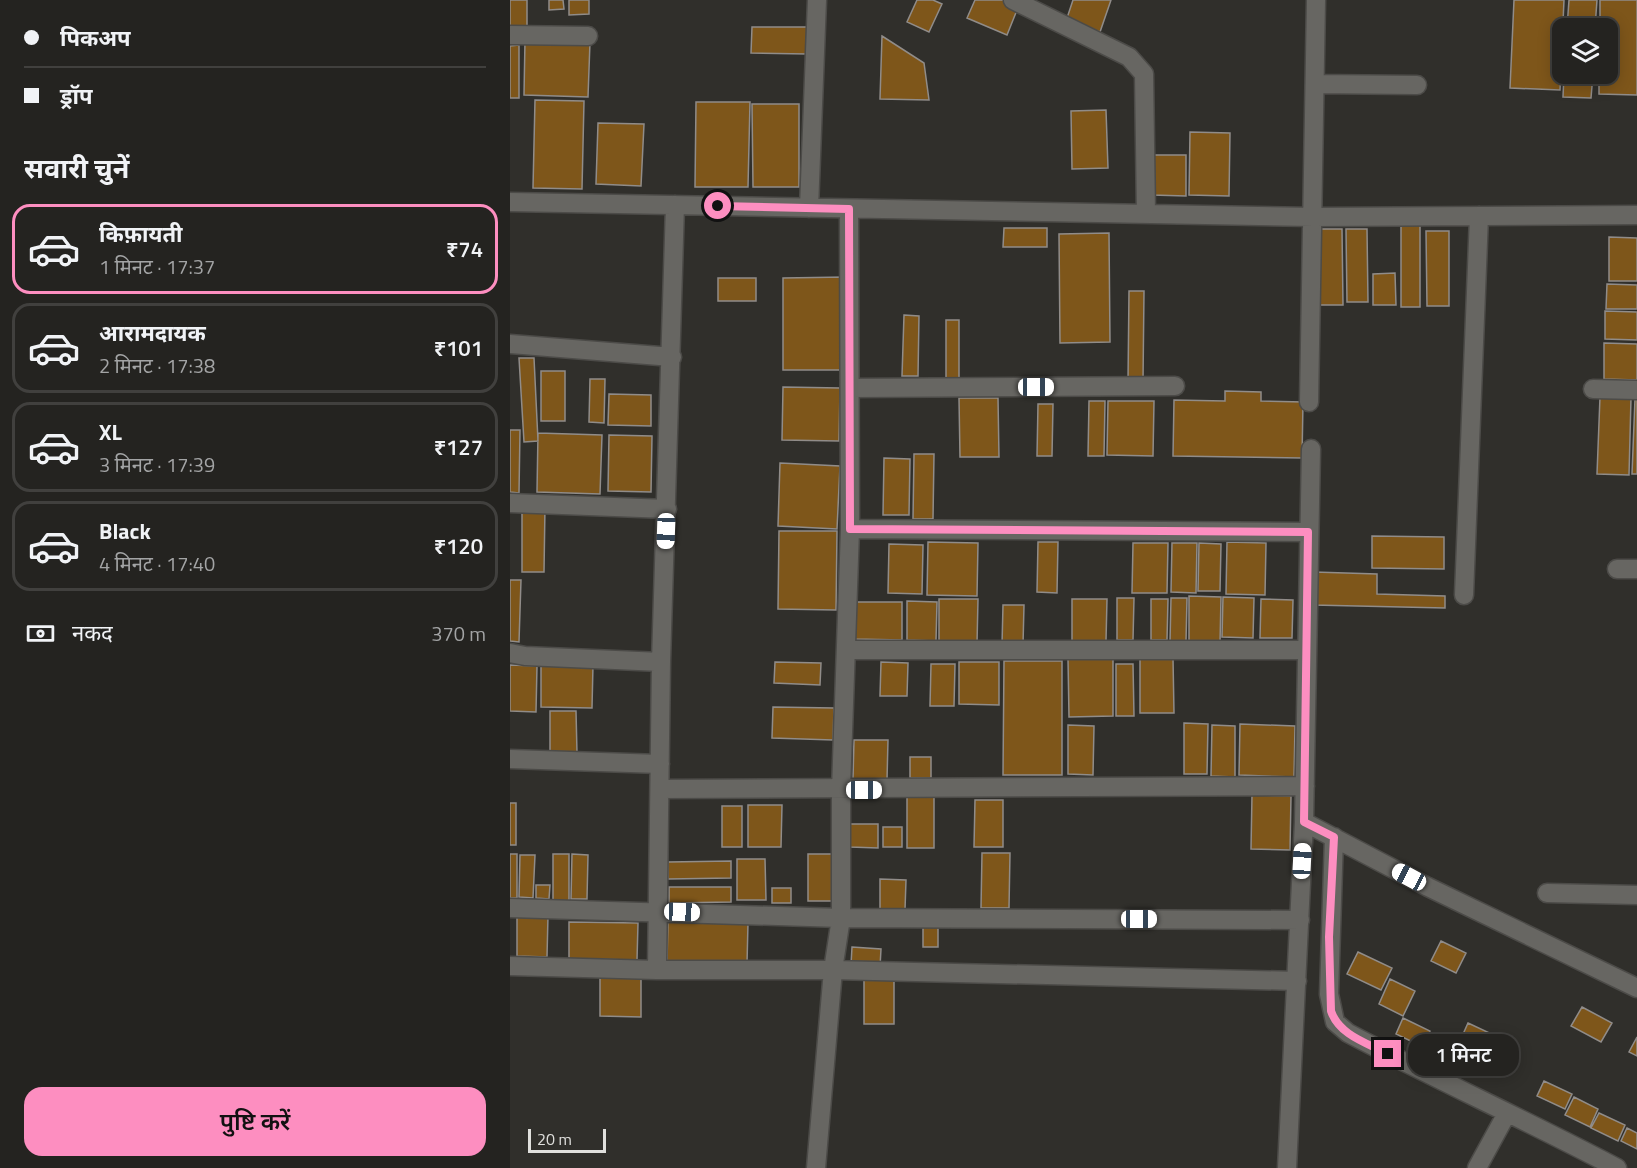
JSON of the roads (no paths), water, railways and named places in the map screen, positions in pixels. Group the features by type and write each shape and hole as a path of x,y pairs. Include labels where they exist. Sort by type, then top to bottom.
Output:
{"street":[{"path":"809,208 818,0"},
{"path":"1013,0 1129,57 1144,74 1146,214"},
{"path":"1309,402 1316,0"},
{"path":"510,35 588,36"},
{"path":"1315,84 1417,85"},
{"path":"510,202 1313,217 1637,215"},
{"path":"657,970 662,662 675,205"},
{"path":"816,1168 833,970 841,918 841,790 850,529 849,209"},
{"path":"1464,595 1479,216"},
{"path":"510,345 672,357"},
{"path":"850,388 1175,386"},
{"path":"1593,389 1637,390"},
{"path":"1287,1168 1304,822 1311,449"},
{"path":"510,503 667,509"},
{"path":"850,529 1308,532"},
{"path":"1617,569 1637,569"},
{"path":"846,650 1307,650"},
{"path":"510,653 525,656 662,662"},
{"path":"510,759 660,764"},
{"path":"660,789 841,790 1305,786"},
{"path":"1304,822 1428,887 1637,988"},
{"path":"1334,837 1329,994 1335,1022 1348,1033 1617,1168"},
{"path":"1547,892 1637,895"},
{"path":"510,908 841,918 1300,920"},
{"path":"510,966 657,970 833,970 1297,981"},
{"path":"1478,1168 1507,1113"}]}
